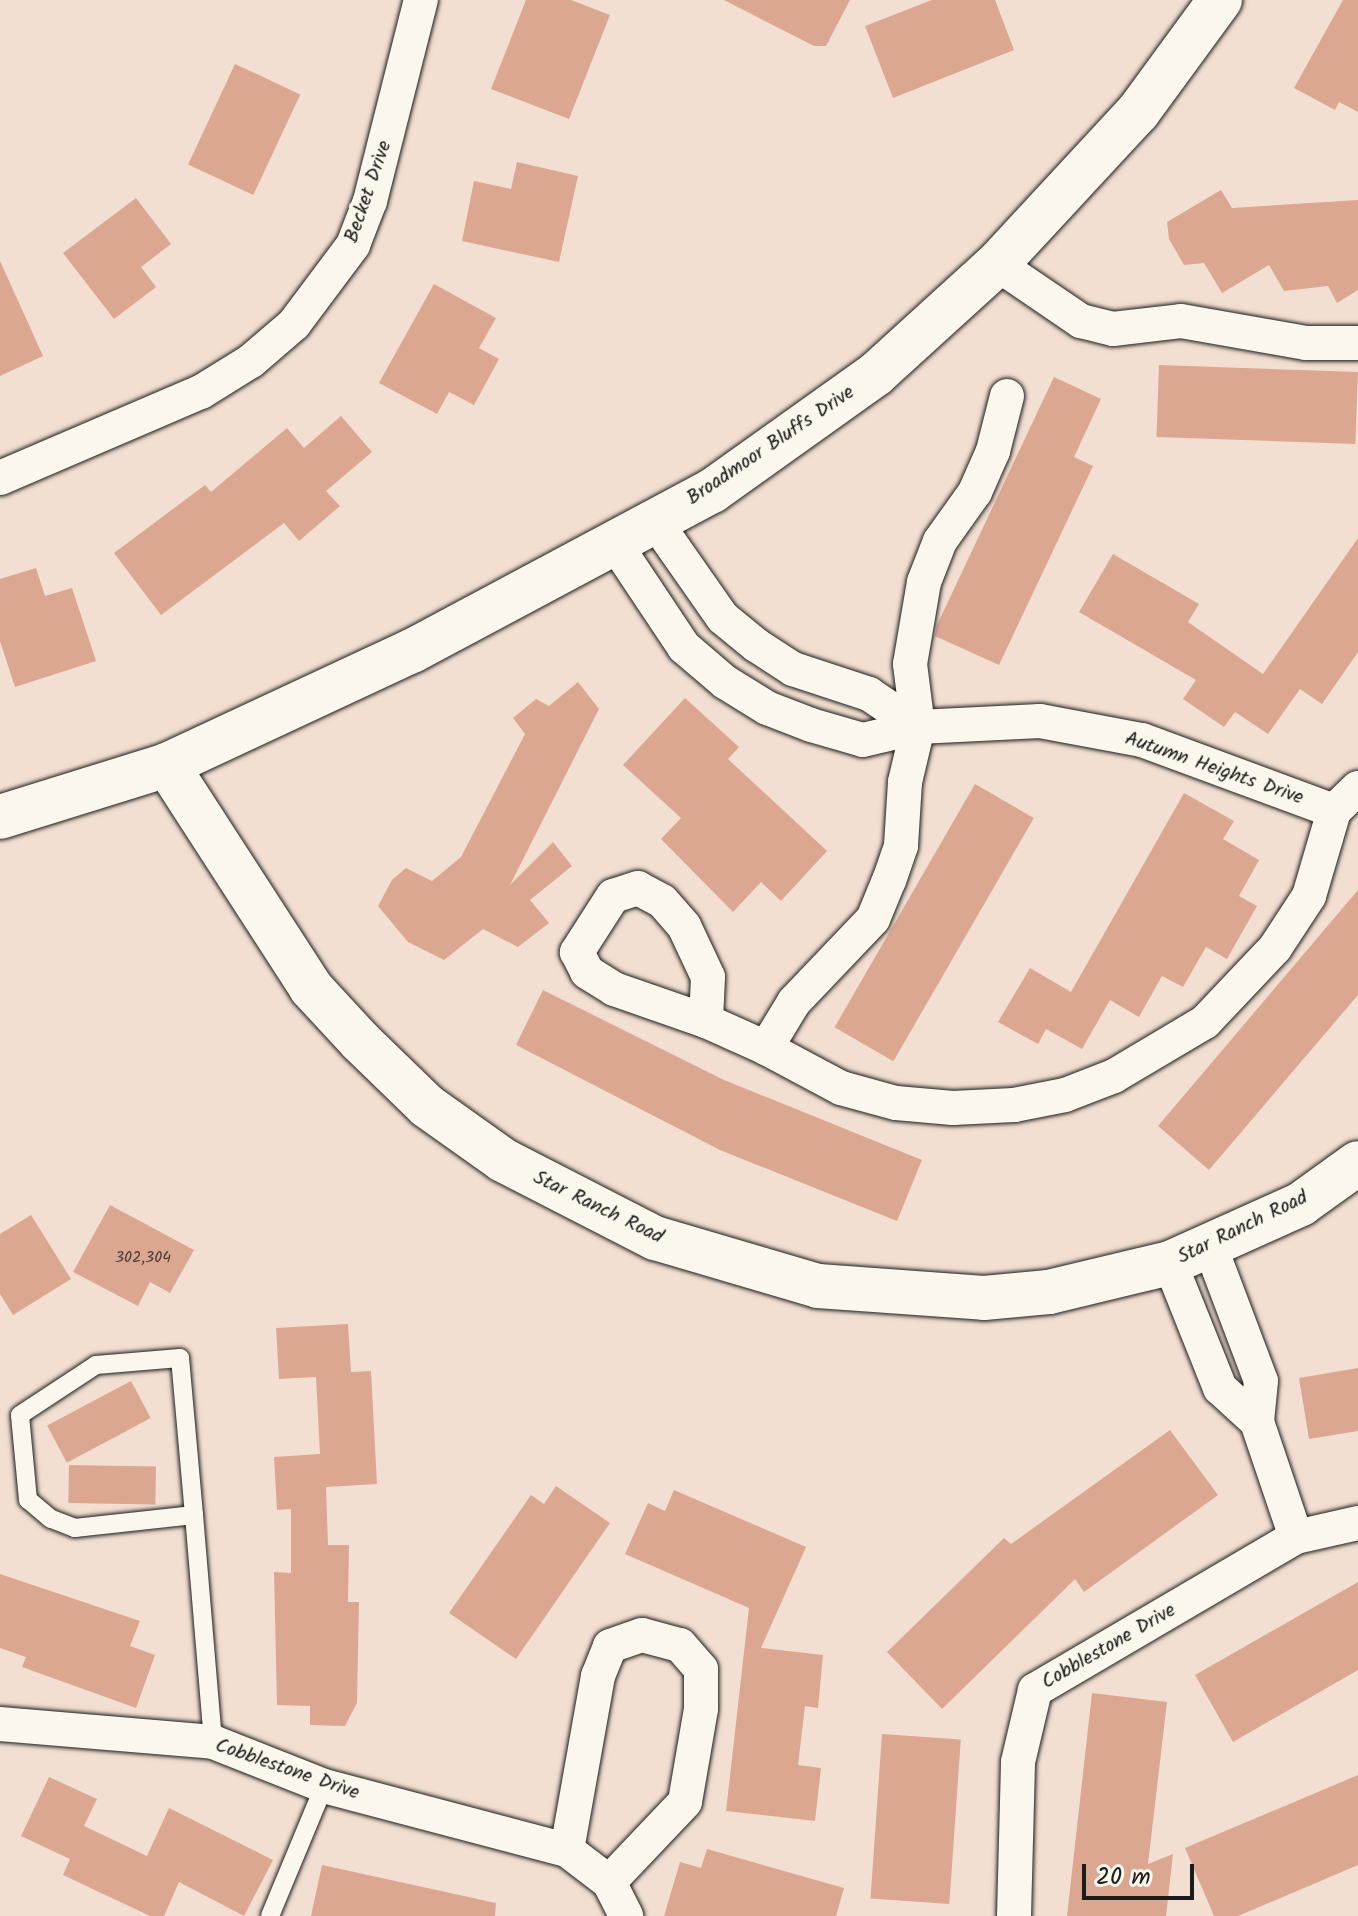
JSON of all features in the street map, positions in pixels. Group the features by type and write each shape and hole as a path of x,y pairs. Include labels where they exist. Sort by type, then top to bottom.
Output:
{"street":[{"name":"Becket Drive","path":"0,478 201,392 251,361 294,324 353,245 370,201 421,0"},
{"name":"Broadmoor Bluffs Drive","path":"167,765 412,651 616,545 724,483 876,374 997,264 1138,112 1220,0"},
{"path":"997,264 1081,321 1113,329 1181,321 1275,339 1358,343"},
{"path":"766,1048 794,1002 873,919 901,846 905,782 918,727 910,664 924,582 940,541 975,492 993,451 1007,396"},
{"path":"655,521 723,618 756,645 793,669 869,694 918,727"},
{"name":"Autumn Heights Drive","path":"616,545 684,647 725,682 767,708 863,740 918,727 1040,721 1142,740 1346,799"},
{"path":"0,817 167,765"},
{"name":"Star Ranch Road","path":"167,765 311,988 427,1106 503,1160 579,1203 655,1238 739,1266 818,1286 984,1298 1049,1292 1170,1263 1301,1204 1358,1163"},
{"path":"706,1021 766,1048 841,1088 896,1103 939,1107 1014,1105 1065,1095 1114,1076 1205,1022 1275,948 1309,896 1346,799"},
{"path":"1210,1246 1261,1381 1257,1422 1296,1537"},
{"path":"1170,1263 1220,1388 1257,1422"},
{"name":"Cobblestone Drive","path":"1014,1916 1018,1762 1035,1690 1296,1537 1358,1523"},
{"path":"567,1850 598,1676 610,1646 642,1635 680,1645 701,1669 701,1709 685,1802 609,1882"},
{"name":"Cobblestone Drive","path":"0,1724 213,1742 324,1786 567,1850 609,1882 626,1916"}],"lane":[{"path":"194,1515 75,1528 51,1519 28,1500 20,1415 96,1365 180,1358 194,1515 213,1742"},
{"path":"270,1916 324,1786"}],"building":[{"path":"526,0 571,0 610,15 569,119 491,89"},
{"path":"724,0 850,0 826,46 814,46"},
{"path":"932,0 995,0 1014,50 893,98 865,26"},
{"path":"1343,0 1358,0 1358,112 1339,102 1335,110 1294,88"},
{"path":"235,64 300,94 253,195 188,165"},
{"path":"517,162 578,176 559,262 462,241 474,181 511,189"},
{"path":"1221,190 1232,208 1358,200 1358,290 1337,303 1328,286 1284,291 1269,265 1222,293 1204,263 1184,265 1169,239 1167,222"},
{"path":"136,198 171,244 141,267 156,287 114,319 63,253"},
{"path":"0,261 43,356 0,376"},
{"path":"434,284 496,318 479,348 499,359 474,405 449,392 437,414 379,383"},
{"path":"1159,365 1358,372 1355,444 1156,437"},
{"path":"1054,377 1101,399 1074,457 1093,466 999,665 935,636 937,625"},
{"path":"341,416 372,452 326,491 340,506 299,541 284,523 161,615 114,553 205,485 211,492 287,428 304,448"},
{"path":"1358,538 1358,652 1322,704 1300,689 1268,734 1235,712 1224,727 1183,699 1196,680 1079,612 1113,554 1199,604 1188,622 1263,674"},
{"path":"36,568 45,596 72,588 96,661 15,687 0,641 0,579"},
{"path":"578,682 599,709 510,885 553,842 572,866 530,900 549,923 518,947 483,929 444,960 408,942 378,906 392,880 406,868 432,881 461,857 525,734 513,718 536,699 549,706"},
{"path":"685,698 739,747 728,759 827,851 781,901 761,882 733,912 661,839 681,818 623,765"},
{"path":"975,784 1034,818 893,1061 835,1027"},
{"path":"1184,793 1234,821 1223,839 1259,860 1239,896 1257,906 1227,959 1206,947 1183,987 1162,976 1139,1017 1110,1000 1082,1049 1046,1029 1038,1044 998,1022 1030,968 1071,992"},
{"path":"1358,890 1358,995 1209,1170 1158,1126"},
{"path":"543,990 724,1080 922,1160 897,1221 720,1150 516,1045"},
{"path":"110,1205 194,1250 170,1293 150,1282 138,1306 73,1272"},
{"path":"31,1215 71,1279 13,1315 0,1294 0,1234"},
{"path":"348,1324 351,1372 371,1371 377,1484 326,1487 328,1545 349,1545 348,1602 359,1602 357,1703 345,1726 310,1725 310,1706 277,1705 274,1572 291,1573 291,1509 277,1510 274,1457 320,1454 316,1377 279,1379 276,1328"},
{"path":"1358,1368 1358,1431 1309,1439 1299,1378"},
{"path":"131,1381 151,1418 67,1463 47,1426"},
{"path":"1170,1430 1218,1495 1084,1592 1075,1579 942,1709 887,1652 1004,1538 1011,1544"},
{"path":"69,1465 156,1467 155,1505 68,1503"},
{"path":"556,1486 610,1523 516,1659 449,1613 531,1495 544,1504"},
{"path":"674,1490 806,1547 761,1648 823,1655 818,1708 805,1706 798,1765 821,1768 815,1821 726,1811 749,1608 625,1554 648,1503 665,1511"},
{"path":"0,1574 140,1621 130,1646 155,1655 136,1708 22,1667 26,1657 0,1648"},
{"path":"1358,1582 1358,1670 1233,1742 1195,1675"},
{"path":"1092,1693 1167,1702 1148,1864 1173,1854 1166,1916 1067,1916"},
{"path":"882,1734 961,1740 949,1904 870,1899"},
{"path":"1358,1775 1358,1865 1238,1916 1214,1916 1185,1848"},
{"path":"49,1777 97,1799 84,1826 147,1856 169,1808 273,1860 244,1916 179,1882 164,1916 150,1916 63,1875 70,1859 21,1836"},
{"path":"707,1849 844,1888 836,1916 664,1916 680,1862 701,1868"},
{"path":"322,1865 496,1903 495,1916 311,1916"}]}
